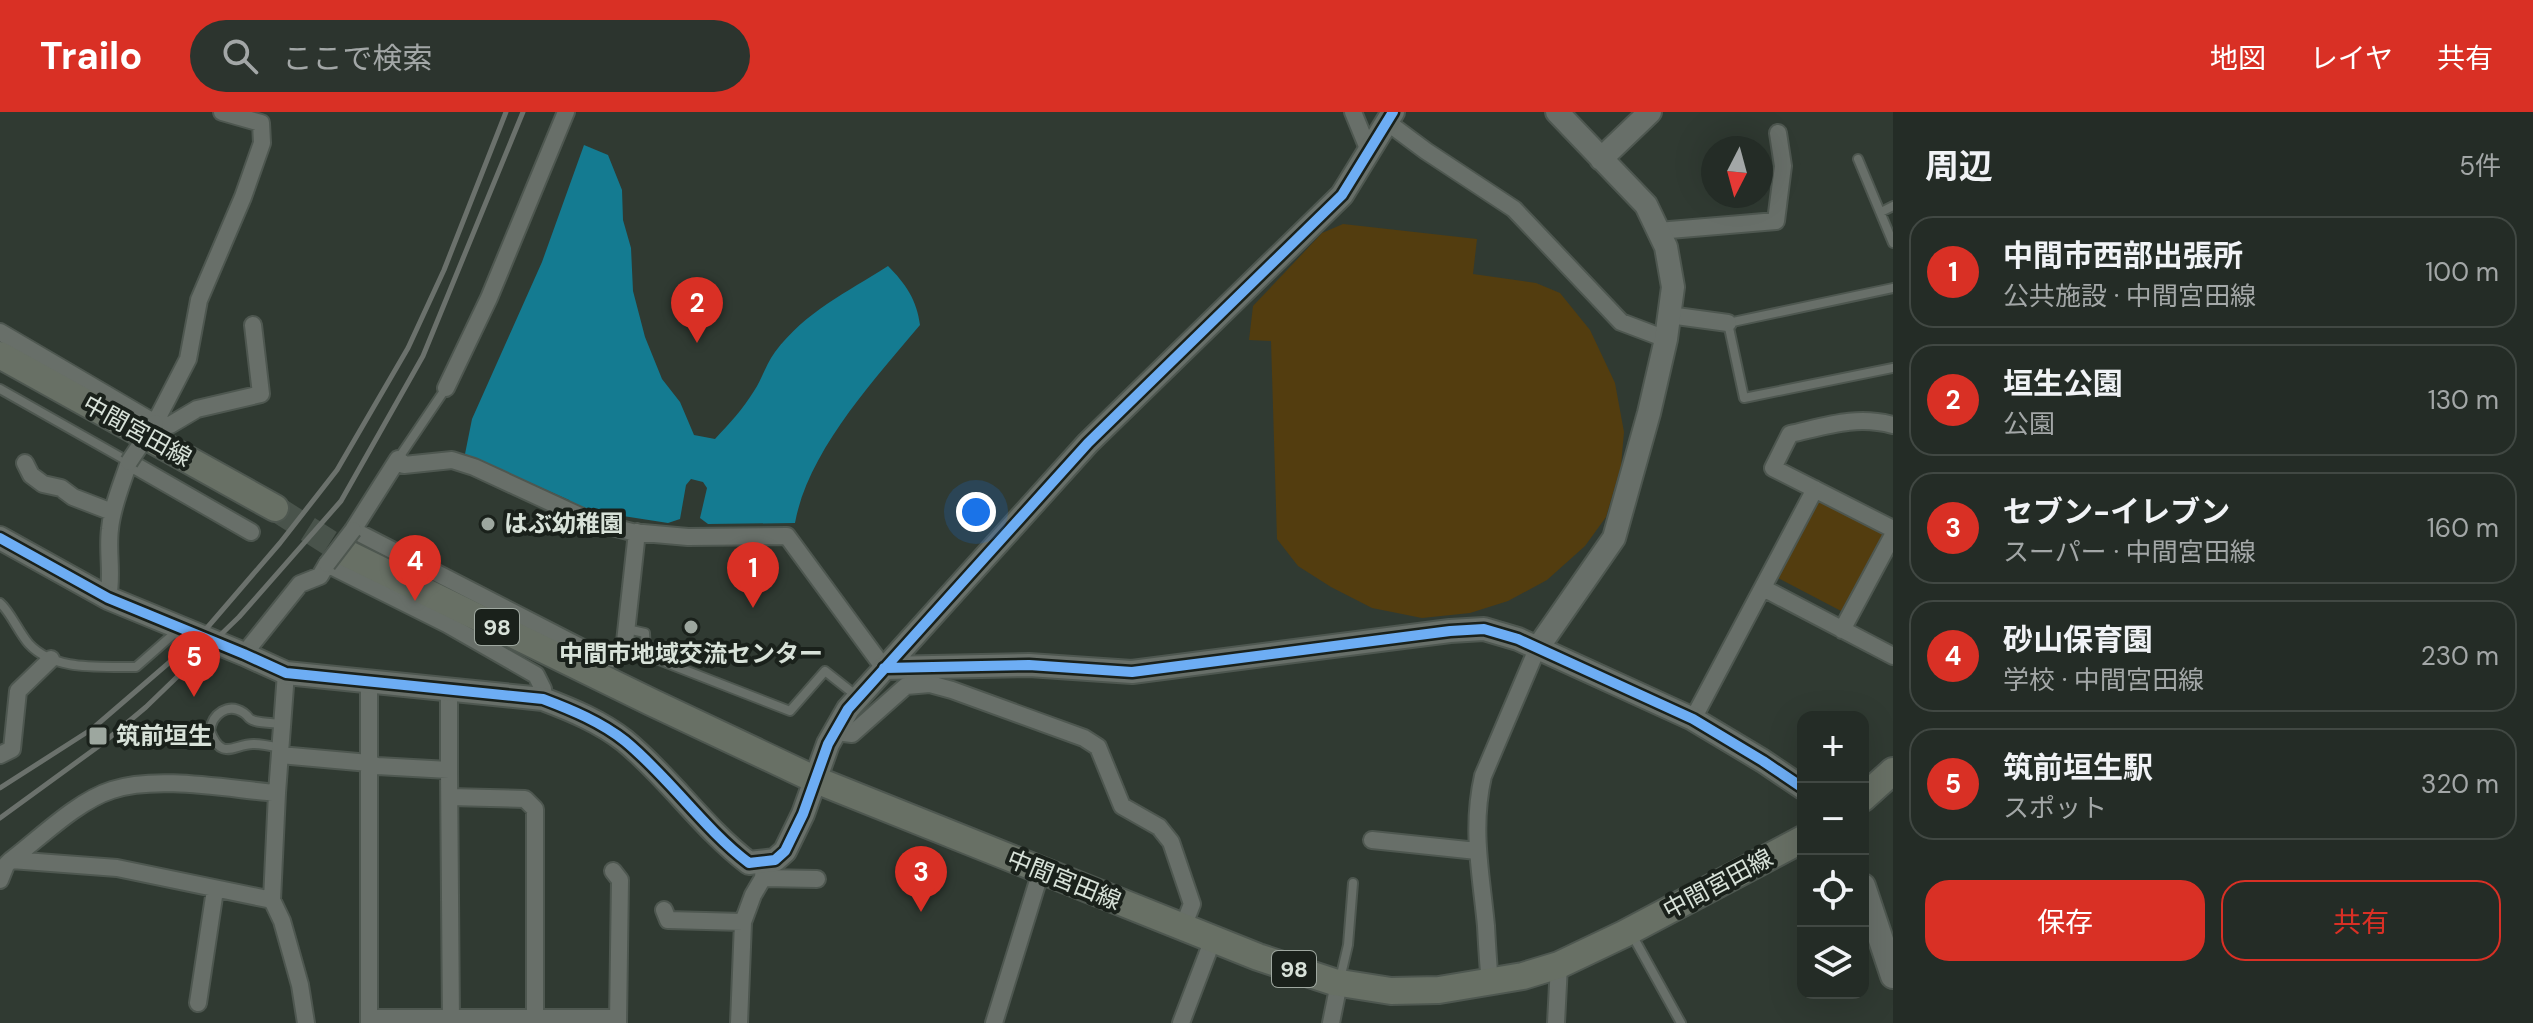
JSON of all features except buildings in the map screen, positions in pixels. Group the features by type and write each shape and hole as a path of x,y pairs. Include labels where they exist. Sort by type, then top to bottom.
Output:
{"main road":[{"name":"中間宮田線","path":"0,355 275,508"},
{"name":"中間宮田線","path":"341,549 816,780 1258,957 1339,983 1391,991 1439,990 1490,982 1559,965 1797,842"},
{"path":"1869,793 1893,771"},
{"path":"1869,904 1893,976"}],"street":[{"path":"108,598 112,512 129,462 155,423 188,359 199,300 243,197 262,143 261,123 222,112"},
{"path":"446,388 489,298 566,112"},
{"path":"1353,112 1369,151"},
{"path":"1490,982 1477,851 1476,819 1483,776 1537,649 1614,538 1666,339 1673,287 1666,247 1646,205 1557,112"},
{"path":"1601,159 1649,113"},
{"path":"739,1023 743,922 764,870 785,851 803,814 828,744 848,709 1088,443 1342,195 1390,117 1426,151 1514,209 1621,322 1666,339"},
{"path":"1658,231 1776,221 1783,166 1778,133"},
{"path":"1669,315 1728,323"},
{"path":"0,332 155,423 170,425 197,409 261,394 253,325"},
{"path":"1842,630 1893,532 1773,468 1790,434 1856,419 1893,425"},
{"path":"244,654 300,584 320,576 341,549 398,459 404,465 452,460 474,467 593,522 637,532 688,537 787,536 884,668"},
{"path":"129,462 251,532"},
{"path":"25,463 31,475 43,484 61,488 73,497 112,512"},
{"path":"1693,719 1815,489"},
{"path":"341,549 598,656 613,659 624,651 637,532"},
{"path":"0,538 108,598 286,673 543,699 580,714 626,742 749,863 764,870 817,879"},
{"path":"341,549 447,624 536,675 543,689 543,699"},
{"path":"1763,588 1893,656"},
{"path":"884,668 1029,665 1132,672 1484,629 1518,639 1693,719 1797,784"},
{"path":"0,755 12,749 18,691 51,659"},
{"path":"286,673 272,900 282,921 300,985 306,1023"},
{"path":"369,682 369,1021 618,1020 620,880 613,871"},
{"path":"835,732 852,734 906,686 930,684 1084,738 1098,747 1122,806 1159,827 1171,842 1192,904 1183,927"},
{"path":"449,691 451,1020"},
{"path":"280,751 377,766 449,770"},
{"path":"4,867 83,804 110,790 142,783 277,793"},
{"path":"450,797 525,799 535,809 535,1020"},
{"path":"1372,840 1477,851"},
{"path":"4,867 117,868 272,900"},
{"path":"994,1023 1041,871"},
{"path":"198,1003 215,890"},
{"path":"664,910 668,920 743,922"},
{"path":"1181,1023 1213,939"},
{"path":"1556,1023 1559,965"},
{"path":"1331,1023 1339,983"}],"lane":[{"path":"1858,159 1893,243"},
{"path":"1881,212 1893,206"},
{"path":"1893,288 1728,323 1744,398 1893,368"},
{"path":"398,459 446,388"},
{"path":"0,389 129,462"},
{"path":"0,603 31,646 51,659 69,665 136,667 180,628"},
{"path":"627,629 645,633 646,655 790,711 825,671 858,698"},
{"path":"280,751 249,743 230,750 213,741 210,731 214,717 231,709 251,720 282,724"},
{"path":"1339,983 1348,945 1353,883"},
{"path":"1630,930 1681,1023"}],"shaded area":[{"path":"1343,224 1477,239 1473,274 1536,283 1560,293 1590,330 1615,383 1624,432 1621,466 1606,517 1585,546 1547,580 1508,601 1470,613 1422,618 1372,608 1298,566 1277,539 1271,341 1249,340 1253,306 1322,233"},
{"path":"1820,500 1884,533 1843,612 1778,578"}],"water":[{"path":"584,145 608,155 622,190 623,220 631,248 633,291 645,337 662,379 680,402 694,435 715,439 750,398 775,352 800,325 827,304 888,266 909,292 920,325 828,443 802,496 795,523 708,524 700,518 707,488 703,482 691,479 686,485 680,519 668,523 623,516 616,520 575,509 569,500 465,454 472,419 542,262"}],"tunnel":[{"path":"275,508 344,552"}],"railway":[{"path":"0,788 92,729 200,636 280,543 337,470 408,348 444,270 506,112"},
{"path":"0,818 103,743 146,707 239,617 341,501 423,356 523,112"}],"cycle path":[{"path":"0,538 108,598 286,673 543,699 565,708 596,722 625,741 749,863 775,860 785,851 803,814 828,744 848,709 1088,443 1342,195 1393,112"},
{"path":"884,668 1029,665 1132,672 1484,629 1518,639 1693,719 1797,784"}],"place":[{"name":"垣生公園","path":"697,343"},
{"name":"はぶ幼稚園","path":"488,524"},
{"name":"砂山保育園","path":"415,601"},
{"name":"中間市西部出張所","path":"753,608"},
{"name":"中間市地域交流センター","path":"691,627"},
{"name":"筑前垣生駅","path":"194,697"},
{"name":"筑前垣生","path":"98,736"},
{"name":"セブン-イレブン","path":"921,912"}]}
